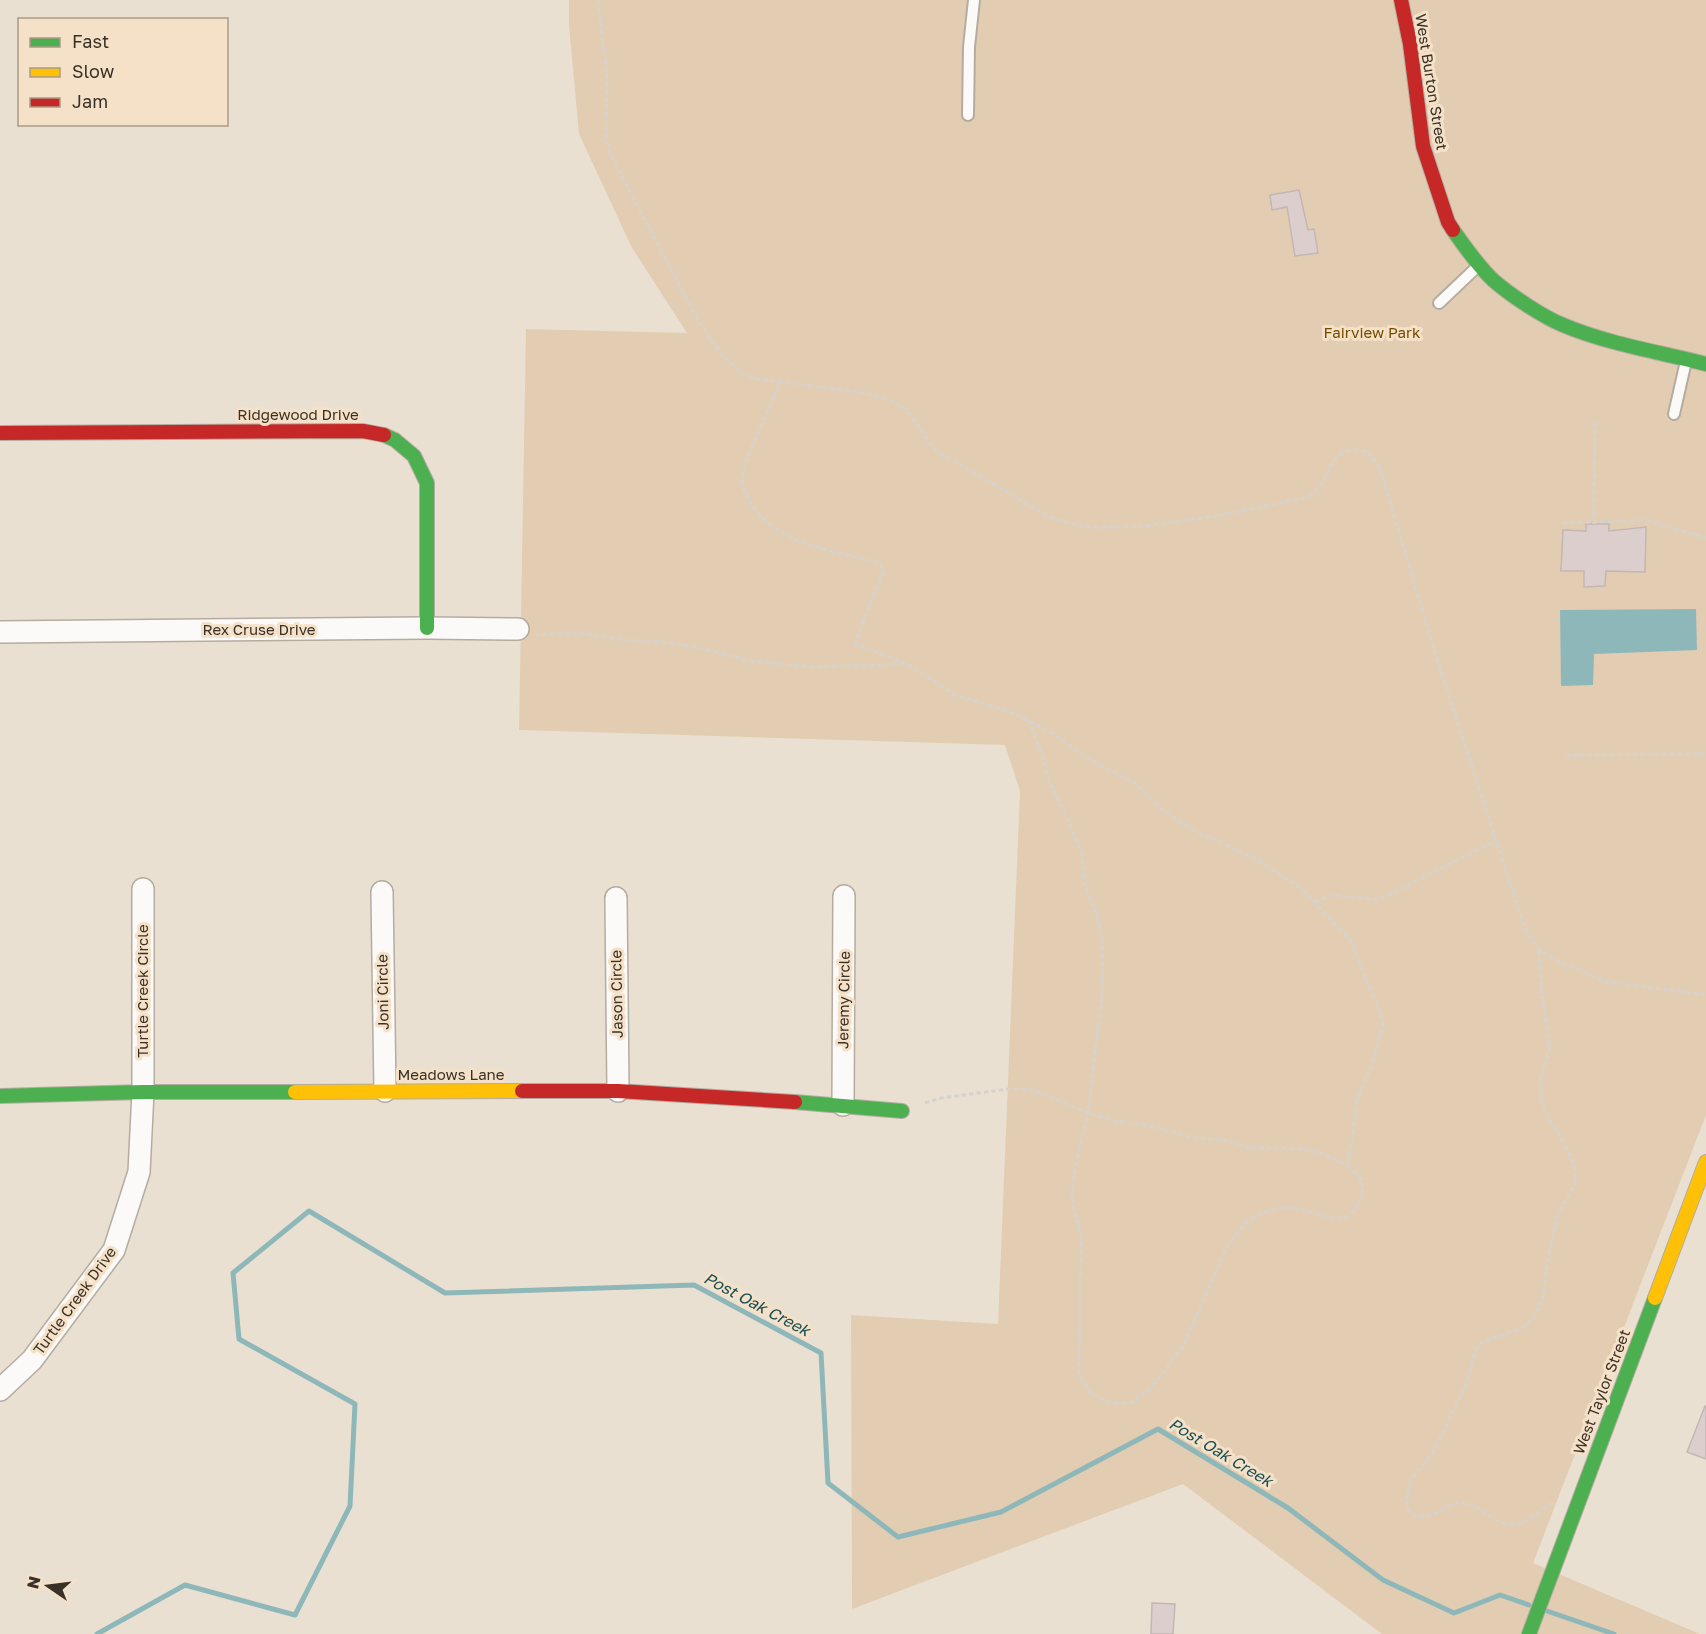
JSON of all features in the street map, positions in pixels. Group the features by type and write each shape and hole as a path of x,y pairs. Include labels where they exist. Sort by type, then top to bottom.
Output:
{"street":[{"name":"West Burton Street","path":"1401,0 1410,45 1424,146 1434,184 1448,222 1467,251 1493,280 1562,325 1601,338 1706,364"},
{"name":"Ridgewood Drive","path":"0,433 363,431 379,433 395,440 414,456 427,483 427,628"},
{"name":"Rex Cruse Drive","path":"0,632 518,629"},
{"name":"Turtle Creek Circle","path":"143,889 143,1092"},
{"name":"Joni Circle","path":"382,892 385,1091"},
{"name":"Jeremy Circle","path":"843,1105 844,896"},
{"name":"Jason Circle","path":"616,898 618,1091"},
{"name":"Meadows Lane","path":"0,1096 143,1092 618,1091 843,1105 902,1111"},
{"name":"Turtle Creek Drive","path":"0,1390 32,1360 114,1250 139,1172 143,1092"},
{"name":"West Taylor Street","path":"1528,1634 1706,1162"}],"lane":[{"path":"968,115 969,47 974,0"},
{"path":"1439,303 1479,265"},
{"path":"1674,414 1687,360"}],"path":[{"path":"598,0 607,78 606,137 611,156 699,322 720,354 739,372 752,378 863,393 890,400 906,409 934,450 957,465 1046,515 1068,523 1093,528 1147,526 1211,517 1300,499 1313,494 1337,457 1350,450 1362,450 1372,455 1381,471 1434,650 1525,929 1539,950 1558,961 1607,982 1706,995"},
{"path":"779,382 774,402 746,465 742,481 744,492 753,507 767,522 792,538 879,563 883,573 855,643 907,664 957,696 1009,711 1054,734 1087,758 1135,783 1163,810 1189,828 1254,858 1301,888 1352,942 1377,1003 1383,1025 1373,1062 1357,1100 1347,1165"},
{"path":"1594,523 1595,422"},
{"path":"1563,523 1646,520 1706,538"},
{"path":"518,629 534,635 581,633 625,640 662,642 696,647 750,662 812,667 907,664"},
{"path":"902,1111 941,1098 1016,1088 1041,1092 1088,1113 1114,1121 1146,1125 1194,1138 1224,1140 1250,1148 1303,1149 1323,1154 1347,1165 1361,1179 1363,1189 1358,1208 1345,1218 1329,1217 1290,1208 1267,1211 1248,1221 1228,1244 1184,1346 1150,1389 1131,1403 1111,1403 1091,1394 1079,1374 1081,1235 1071,1197 1076,1163 1088,1113 1102,996 1102,937 1095,909 1084,884 1082,854 1049,781 1029,721"},
{"path":"1565,755 1706,754"},
{"path":"1314,902 1332,895 1379,900 1495,841"},
{"path":"1539,950 1542,996 1550,1048 1542,1076 1540,1100 1574,1165 1576,1182 1557,1217 1543,1297 1533,1319 1521,1329 1482,1342 1475,1351 1467,1382 1432,1454 1410,1480 1406,1507 1411,1515 1422,1518 1459,1503 1473,1505 1508,1525 1521,1523 1557,1500"}],"green space":[{"name":"Fairview Park","path":"569,0 1706,0 1706,1115 1533,1563 1700,1634 1382,1634 1183,1484 852,1609 851,1315 998,1324 1020,791 1005,745 519,730 526,329 687,333 632,248 579,134 569,26"}],"water":[{"path":"1696,609 1697,650 1594,654 1593,685 1561,686 1560,610"}],"building":[{"path":"1299,190 1308,230 1314,229 1318,253 1295,256 1287,207 1272,210 1270,195"},
{"path":"1586,524 1609,524 1609,531 1646,527 1645,572 1606,571 1605,586 1584,587 1584,571 1561,571 1563,530 1586,531"},
{"path":"1706,1407 1706,1459 1687,1452"},
{"path":"1152,1603 1175,1604 1173,1634 1151,1634"}],"waterway":[{"name":"Post Oak Creek","path":"97,1634 185,1585 295,1615 350,1506 355,1404 239,1339 233,1273 309,1211 445,1293 694,1285 821,1353 828,1483 898,1537 1001,1512 1158,1429 1288,1508 1383,1580 1454,1613 1500,1595 1529,1605"},
{"name":"Post Oak Creek","path":"1547,1611 1614,1634"}],"traffic: fast":[{"path":"1453,230 1477,263 1493,280 1517,299 1546,317 1580,332 1706,364"},
{"path":"384,435 395,440 414,456 427,483 427,628"},
{"path":"0,1096 143,1092 295,1092"},
{"path":"795,1102 902,1111"},
{"path":"1529,1634 1655,1298"}],"traffic: slow":[{"path":"295,1092 522,1091"},
{"path":"1655,1298 1706,1162"}],"traffic: jam":[{"path":"1401,0 1410,44 1423,146 1448,222 1453,230"},
{"path":"0,433 363,431 384,435"},
{"path":"522,1091 618,1091 795,1102"}]}
